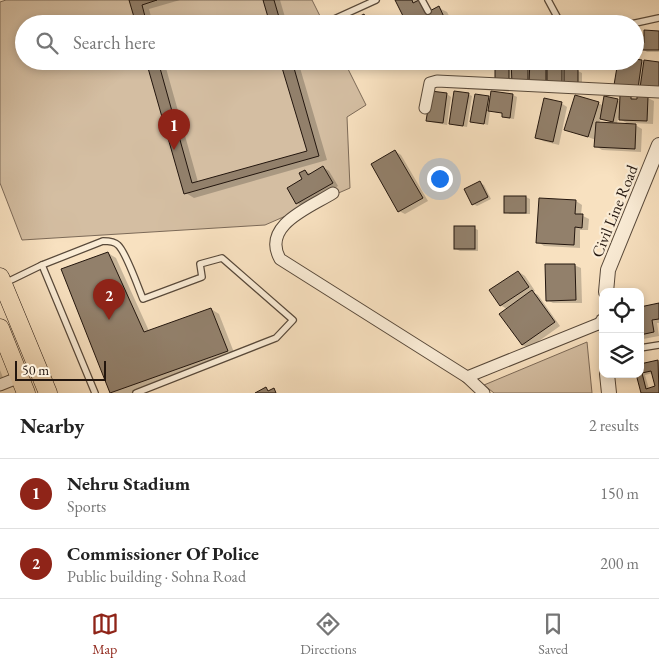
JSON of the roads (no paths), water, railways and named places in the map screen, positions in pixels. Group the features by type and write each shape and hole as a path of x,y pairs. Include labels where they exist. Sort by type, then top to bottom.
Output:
{"main road":[{"path":"1,283 48,393"},
{"path":"0,328 23,385"}],"street":[{"path":"425,108 428,87 430,83 437,81 659,92"},
{"name":"Civil Line Road","path":"606,288 608,270 659,145"},
{"path":"333,194 286,221 279,230 276,243 276,252 280,259 466,377 484,393"},
{"path":"466,377 599,324"},
{"path":"607,378 609,393"},
{"path":"0,385 23,385"}],"lane":[{"path":"343,15 376,0"},
{"path":"422,0 428,11"},
{"path":"548,0 556,15"},
{"path":"644,21 659,18"},
{"path":"1,283 103,241 114,242 119,245 143,299 202,277 200,264 222,258 293,320 276,338 136,393"},
{"path":"42,265 95,393"},
{"path":"644,347 659,345"}],"place":[{"name":"Nehru Stadium","path":"174,150"},
{"name":"Commissioner Of Police","path":"109,320"}]}
